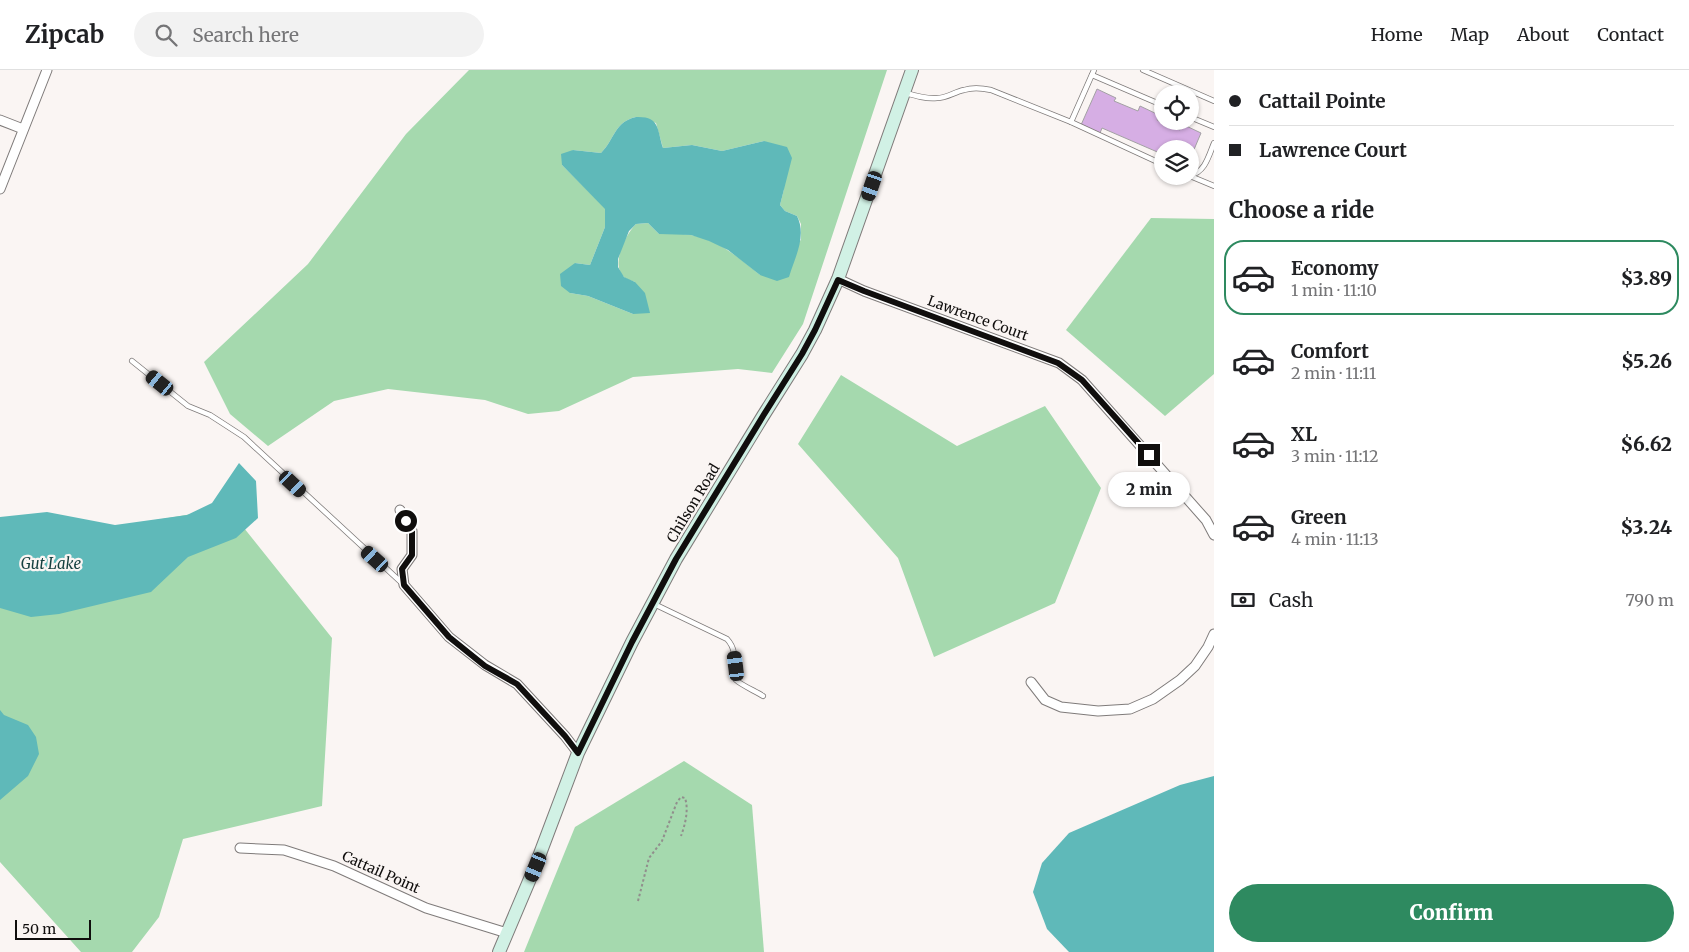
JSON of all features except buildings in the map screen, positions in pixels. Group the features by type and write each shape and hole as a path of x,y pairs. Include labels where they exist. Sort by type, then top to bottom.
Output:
{"street":[{"path":"0,189 47,70"},
{"name":"Chilson Road","path":"499,952 536,867 578,753 652,603 681,551 815,330 838,280 912,70"},
{"path":"0,120 23,129"},
{"name":"Lawrence Court","path":"838,280 1058,363 1082,380 1206,520 1214,535"},
{"path":"400,510 412,531 412,555 402,569 404,585 449,637 485,666 517,684 565,736 578,753"},
{"path":"1031,682 1045,700 1061,707 1098,711 1130,709 1153,699 1196,666 1214,634"},
{"name":"Cattail Point","path":"240,848 284,850 326,863 426,908 507,933"}],"lane":[{"path":"1143,70 1214,101"},
{"path":"1071,122 1093,72 1154,101"},
{"path":"905,92 919,98 936,98 964,90 978,88 992,90 1071,122 1154,160"},
{"path":"1199,121 1214,128"},
{"path":"1199,172 1203,168 1214,143"},
{"path":"1199,180 1214,186"},
{"path":"132,361 188,406 210,415 244,437 404,585"},
{"path":"652,603 727,639 733,646 736,666 734,675 736,680 764,696"}],"path":[{"path":"638,901 649,858 662,841 676,802 681,797 685,798 687,803 686,822 681,836"}],"green space":[{"path":"469,70 887,70 803,324 772,373 738,369 633,377 559,411 528,414 485,400 388,389 334,401 268,446 230,414 204,362 308,264 406,134","holes":["636,117 656,123 663,148 692,145 722,151 764,141 784,189 780,205 785,211 797,216 801,224 801,240 760,275 728,250 711,241 687,234 659,234 648,223 636,224 624,242 619,257 620,271 624,277 635,282 633,314 588,296 570,293 575,263 590,265 605,227 605,208 562,165 573,150 601,153 619,127 629,119"]},
{"path":"1151,218 1214,219 1214,374 1165,416 1066,330"},
{"path":"841,375 957,446 1045,406 1101,488 1055,603 934,657 898,558 798,444"},
{"path":"228,508 332,638 322,806 183,839 159,917 132,952 81,952 0,862 0,546"},
{"path":"684,761 752,805 764,952 524,952 575,827"}],"water":[{"path":"644,117 654,121 663,148 692,145 722,151 764,141 787,147 792,158 780,205 785,211 797,216 801,231 799,246 789,277 777,281 760,275 728,250 709,241 691,235 659,234 648,223 636,224 629,231 618,259 618,267 624,277 635,282 645,293 650,313 633,314 588,296 570,293 561,286 560,274 575,263 590,265 605,227 605,209 562,165 561,154 573,150 601,153 619,127 629,119"},
{"name":"Gut Lake","path":"239,463 256,481 258,518 236,538 188,557 151,592 59,614 31,617 0,608 0,517 47,512 115,525 187,515 212,503"},
{"path":"0,710 4,715 28,725 36,737 39,754 28,776 0,800"},
{"path":"1214,776 1214,952 1069,952 1047,929 1033,892 1042,863 1069,833 1180,785"}],"route":[{"path":"406,521 412,531 412,555 402,569 404,585 449,637 485,666 517,684 565,736 578,753 632,642 676,559 802,354 838,280 1058,363 1082,380 1149,455"}]}
